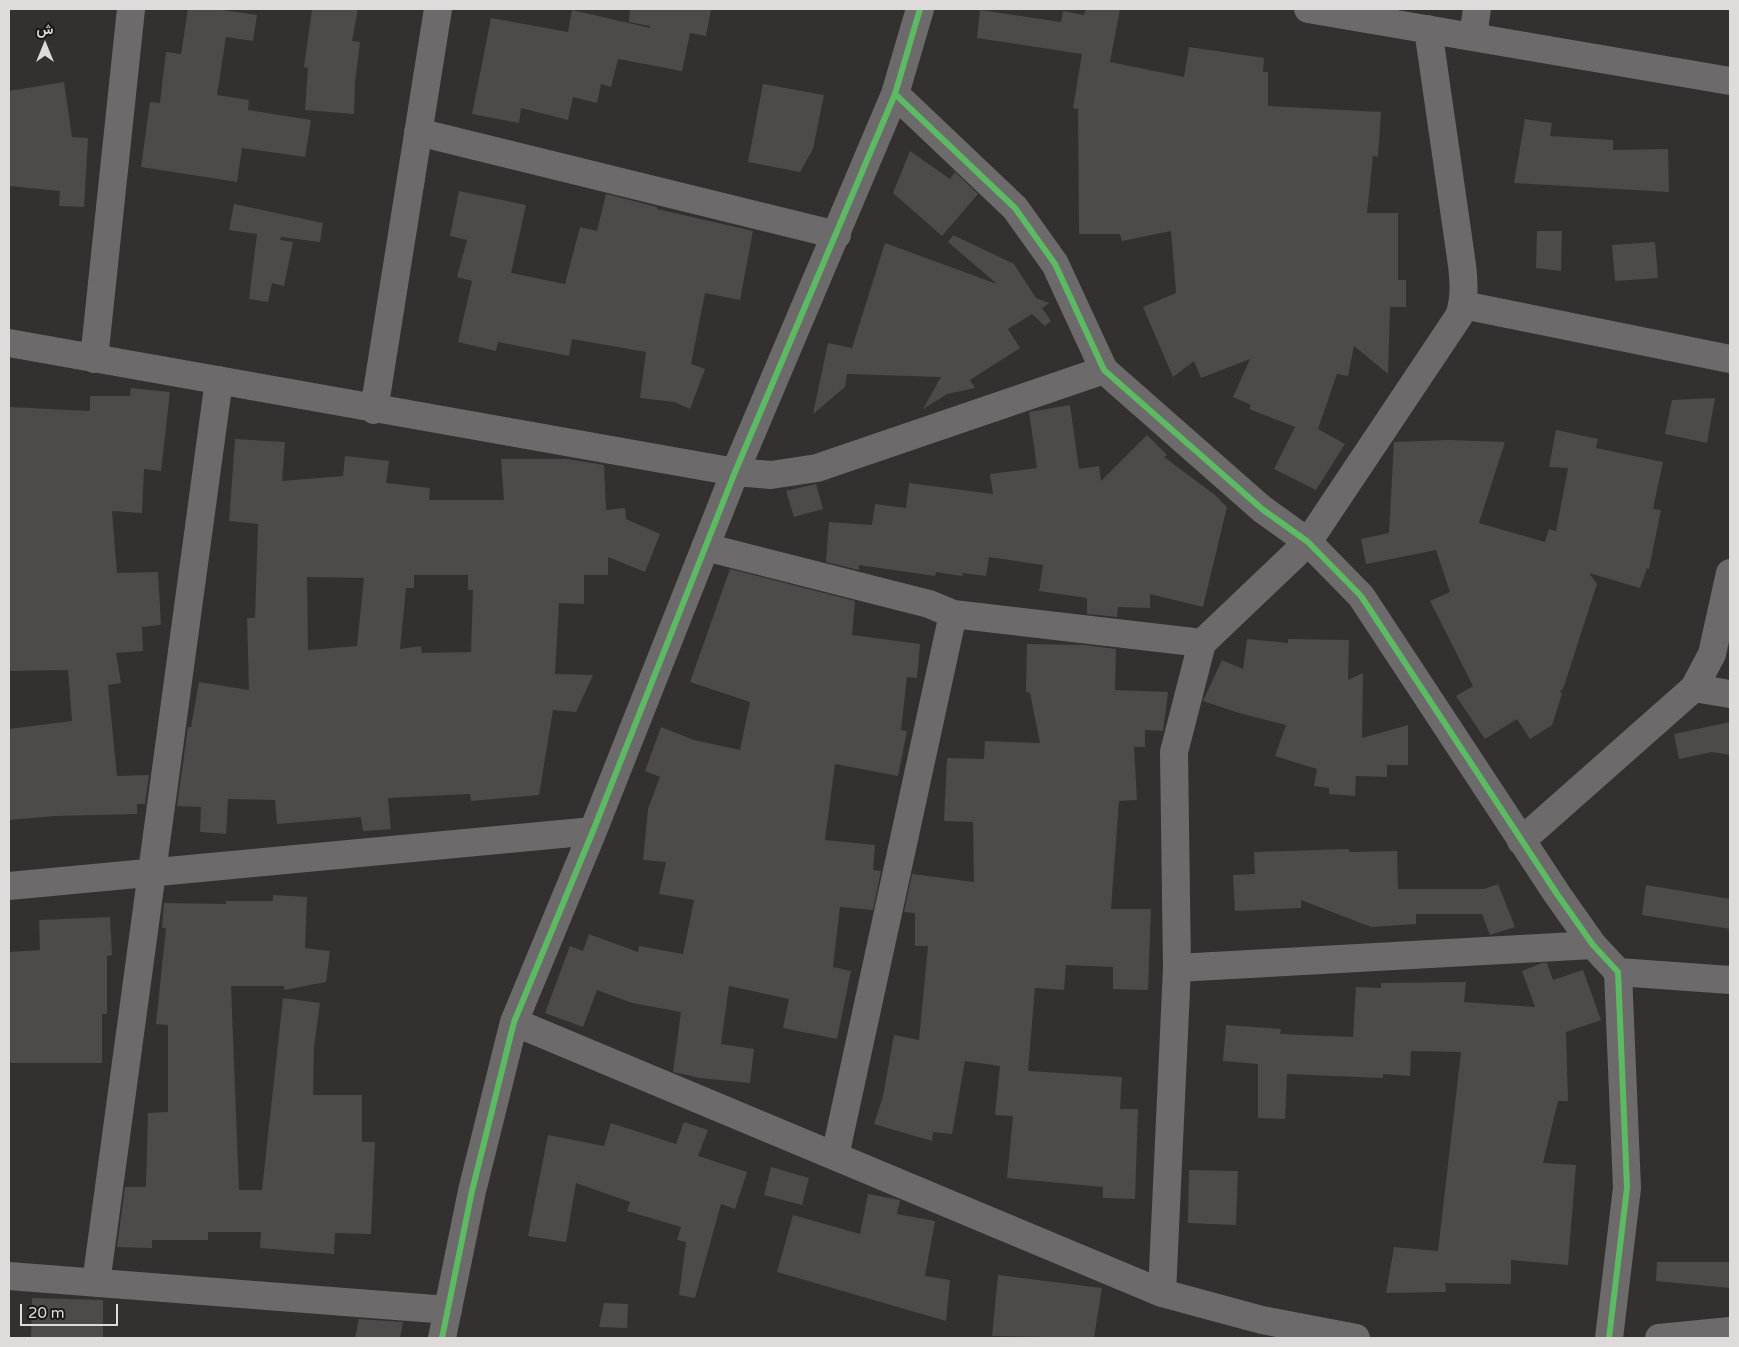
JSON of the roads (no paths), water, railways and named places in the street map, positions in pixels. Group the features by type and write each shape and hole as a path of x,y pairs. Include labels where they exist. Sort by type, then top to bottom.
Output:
{"street":[{"path":"94,359 131,9"},
{"path":"374,410 438,9"},
{"path":"1308,9 1393,17 1428,29 1730,81"},
{"path":"1473,36 1477,9"},
{"path":"442,1338 472,1191 514,1022 593,831 735,472 895,94 912,14"},
{"path":"1162,1294 1177,968 1174,752 1202,643 1308,542 1458,316 1463,305 1462,265 1428,29"},
{"path":"895,94 1015,208 1056,264 1104,370 1262,509 1308,542 1361,596 1441,714 1522,841 1593,945 1618,972 1627,1188 1609,1338"},
{"path":"418,132 836,235"},
{"path":"1463,305 1730,359"},
{"path":"9,343 219,380 374,410 735,472 772,475 817,468 1104,370"},
{"path":"96,1283 219,380"},
{"path":"705,547 929,604 953,614 1202,643"},
{"path":"1522,841 1694,688 1712,654 1730,573"},
{"path":"835,1156 953,614"},
{"path":"1694,688 1730,694"},
{"path":"9,886 593,831"},
{"path":"1177,968 1593,945"},
{"path":"1618,972 1730,980"},
{"path":"514,1022 1162,1294 1262,1329 1356,1338"},
{"path":"9,1276 448,1310"},
{"path":"1659,1338 1730,1331"}]}
